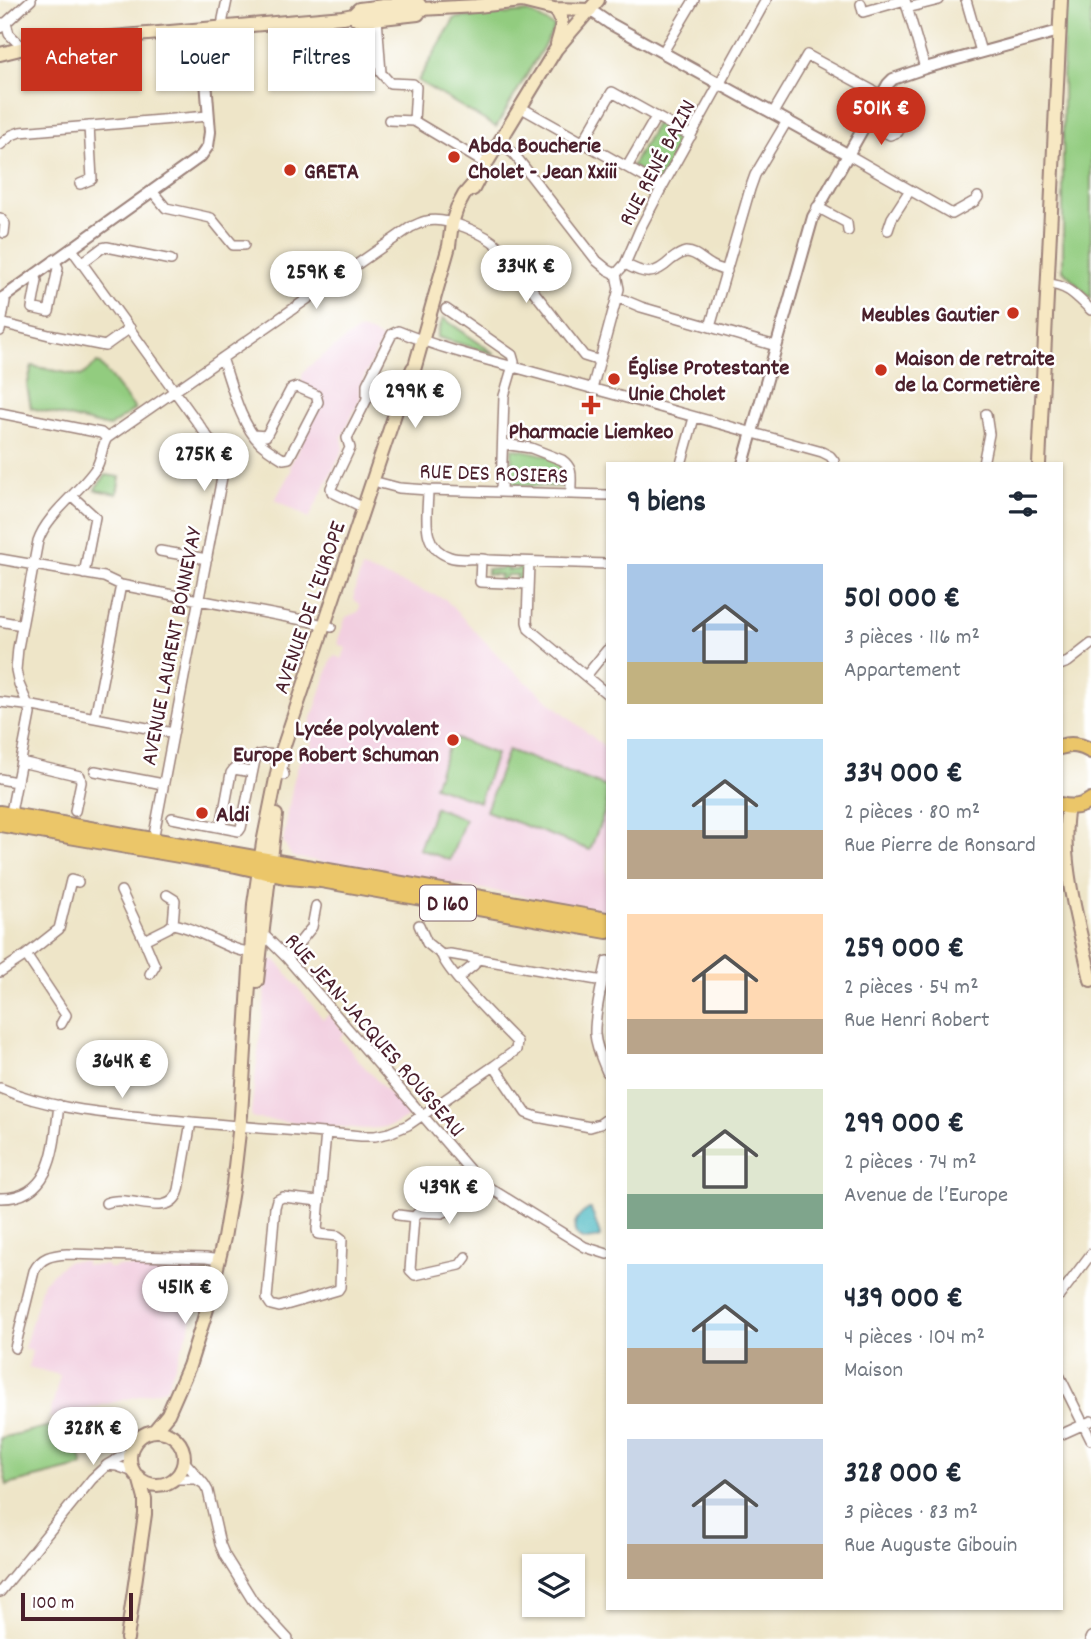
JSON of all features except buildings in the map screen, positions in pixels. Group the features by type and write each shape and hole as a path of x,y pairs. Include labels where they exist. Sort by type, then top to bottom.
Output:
{"main road":[{"path":"1039,462 1061,0"},
{"path":"421,9 526,1 554,9 594,5"},
{"path":"209,28 353,15 359,9 416,2 421,9"},
{"path":"556,49 562,24 575,5"},
{"name":"AVENUE DE L’EUROPE","path":"267,867 293,739 364,508 422,340 455,224 476,181 556,49 594,5"},
{"path":"353,15 356,19 377,18 418,14 421,9"},
{"path":"554,9 561,17 562,24"},
{"path":"0,43 21,42"},
{"path":"0,54 21,49"},
{"name":"AVENUE DE L’EUROPE","path":"267,867 280,758 380,483 410,391 413,368"},
{"path":"1063,746 1074,744 1089,747"},
{"path":"1091,800 1078,806 1064,806 1066,893 1091,980"},
{"name":"D 160","path":"7,814 245,857 267,867 334,883 606,931"},
{"name":"D 160","path":"0,824 606,920"},
{"path":"154,1432 168,1414 181,1386 200,1332 219,1261 240,1125 257,937 254,904 267,867"},
{"path":"137,1475 153,1484 161,1484 179,1474 184,1453 177,1440 174,1415 181,1386"},
{"path":"145,1514 145,1499 131,1458 132,1451 146,1433 162,1432 177,1440"},
{"path":"127,1639 145,1514 149,1500 161,1484"}],"street":[{"path":"17,42 2,25 31,0"},
{"path":"223,26 226,0"},
{"path":"663,52 694,0"},
{"name":"RUE RENÉ BAZIN","path":"616,274 627,260 662,187 766,0"},
{"path":"861,5 863,12 906,3 939,0"},
{"path":"966,0 981,52"},
{"path":"906,3 925,68"},
{"path":"594,5 605,20 952,215 978,197"},
{"path":"377,18 381,73 390,83 413,84 416,87 414,121"},
{"path":"744,462 813,216 888,84 893,79 925,68 1059,31"},
{"path":"773,113 807,55 881,95"},
{"path":"130,328 105,346 1,327 5,301 2,298 201,156 209,139 206,91"},
{"path":"583,142 612,92 691,136"},
{"path":"520,107 662,187"},
{"path":"0,145 20,132 208,116"},
{"path":"627,167 656,117"},
{"path":"389,120 414,121 486,164"},
{"path":"710,327 752,182 787,121"},
{"path":"865,122 890,135 898,131"},
{"path":"80,184 92,179 89,125"},
{"path":"499,142 514,154 597,261 616,274 619,289 592,389"},
{"path":"888,230 892,218 910,190"},
{"path":"152,191 166,208 211,218 233,245 244,245"},
{"path":"817,207 847,223 848,231"},
{"path":"0,218 5,224 4,233"},
{"path":"7,814 12,810 30,715 16,670 22,625 41,532 99,465 107,438 411,227 428,220 455,224 492,239 584,356 600,361"},
{"path":"82,263 107,247 171,260"},
{"name":"AVENUE LAURENT BONNEVAY","path":"71,248 222,459 223,472 153,840"},
{"path":"627,260 634,269 656,271 684,252 697,255 715,267 727,271"},
{"path":"35,274 37,281 32,309 49,312 58,268 54,260"},
{"path":"1048,284 1070,290 1091,310"},
{"path":"617,297 641,307 776,346"},
{"path":"446,309 512,355 514,362 504,396 501,491"},
{"path":"364,508 332,492 331,488 350,448 347,438 366,399 367,384 392,334 398,331 592,389 822,452 834,462"},
{"path":"222,358 242,412 254,435 283,459 289,458 318,402 316,395 297,387 291,388 266,436 254,435"},
{"path":"0,413 101,433 107,438"},
{"path":"984,462 989,434 986,414"},
{"path":"682,462 694,418"},
{"path":"503,444 531,448 567,463 571,471 571,494"},
{"name":"RUE DES ROSIERS","path":"380,483 399,488 428,490 606,495"},
{"path":"428,490 428,535 433,545 451,558 606,564"},
{"path":"72,496 95,517 84,574"},
{"path":"160,551 207,559"},
{"path":"0,559 104,578 121,585 328,626"},
{"path":"481,559 480,582 528,584"},
{"path":"529,562 529,629 606,693"},
{"path":"95,718 121,585"},
{"path":"0,621 22,625"},
{"path":"1063,664 1091,644"},
{"path":"586,676 606,651"},
{"path":"0,702 173,733"},
{"path":"172,818 239,831 255,760 259,755 280,758 284,755 284,775"},
{"path":"21,762 80,776 75,811"},
{"path":"221,827 231,772 234,769 252,772"},
{"path":"95,771 163,784"},
{"path":"0,779 16,782"},
{"path":"0,972 59,929 71,880 78,882"},
{"path":"121,891 155,966 150,974"},
{"path":"167,895 174,900 173,924"},
{"path":"287,958 313,927 316,906"},
{"path":"144,940 173,924 183,925 242,952 255,953"},
{"path":"0,1088 59,1105 101,1112 326,1133 375,1136 389,1133 423,1116 516,1050 517,1042 457,978 442,954 428,943 419,925"},
{"name":"RUE JEAN-JACQUES ROUSSEAU","path":"257,937 266,937 287,958 480,1182 585,1247 606,1254"},
{"path":"442,954 603,981"},
{"path":"26,955 66,1015 61,1024"},
{"path":"457,978 474,965 477,959"},
{"path":"606,966 595,1035 606,1068"},
{"path":"494,1066 526,1113 590,1127 600,1125 606,1120"},
{"path":"0,1198 24,1194 39,1183 49,1168 59,1105"},
{"path":"106,1203 117,1199 161,1205 172,1203 178,1190 191,1122"},
{"path":"319,1201 283,1197 277,1200 267,1299 271,1305 279,1307 338,1290 340,1287 342,1239 338,1236 318,1234 317,1230 326,1133"},
{"path":"466,1257 460,1265 415,1275 410,1270 414,1217 419,1212 442,1213 451,1209 480,1182"},
{"path":"398,1215 414,1217"},
{"path":"15,1348 34,1271 45,1258 67,1254 206,1258 219,1261"},
{"path":"1063,1291 1091,1254"},
{"path":"1063,1382 1088,1422 1091,1440"},
{"path":"1063,1434 1088,1422"},
{"path":"0,1591 92,1479 107,1465 132,1451"},
{"path":"184,1461 208,1491 225,1556 253,1601 288,1639"},
{"path":"107,1465 117,1466 137,1475"},
{"path":"174,1479 195,1479 204,1484"}],"shaded area":[{"path":"361,330 382,340 360,386 361,397 342,437 344,448 309,518 275,500 321,405 302,385 302,375 308,367"},
{"name":"Lycée polyvalent Europe Robert Schuman","path":"362,568 445,599 511,669 606,748 606,910 292,857 283,842 293,783 302,752 310,748 312,741 307,734 331,660 335,656 342,659 346,648 339,645 338,640 346,617 358,612 360,606 354,599"},
{"path":"269,960 276,960 323,1019 329,1014 345,1033 340,1038 410,1116 394,1125 364,1129 252,1117"},
{"path":"67,1261 86,1261 86,1265 107,1265 108,1268 141,1267 143,1270 156,1270 174,1265 198,1266 202,1269 202,1282 190,1327 166,1389 49,1419 60,1375 28,1367 32,1351 24,1349 43,1282"}],"green space":[{"path":"1063,0 1091,0 1091,299 1063,270"},
{"path":"529,12 555,27 496,127 418,81 455,18"},
{"path":"657,122 684,137 659,181 632,166"},
{"path":"443,318 495,354 437,337"},
{"path":"97,363 135,409 109,427 31,408 27,386 32,366 81,376"},
{"path":"512,448 545,455 561,464 561,487 511,485"},
{"path":"106,475 120,477 117,494 95,490"},
{"path":"505,565 510,565 507,570 517,570 525,565 524,581 515,581 518,575 507,575 503,580 498,580 501,575 487,574 487,569 501,570"},
{"path":"452,737 496,754 479,802 434,786"},
{"path":"508,750 606,787 606,809 590,850 486,811"},
{"path":"435,807 465,819 450,860 419,849"},
{"path":"71,1421 83,1466 7,1485 0,1457 0,1438"}],"water":[{"path":"589,1209 600,1235 591,1240 579,1237 575,1232 577,1221"}],"place":[{"name":"Abda Boucherie Cholet - Jean Xxiii","path":"454,157"},
{"name":"GRETA","path":"290,170"},
{"name":"Meubles Gautier","path":"1013,313"},
{"name":"Maison de retraite de la Cormetière","path":"881,370"},
{"name":"Église Protestante Unie Cholet","path":"614,379"},
{"name":"Pharmacie Liemkeo","path":"591,405"},
{"name":"Lycée polyvalent Europe Robert Schuman","path":"453,740"},
{"name":"Aldi","path":"202,813"}]}
